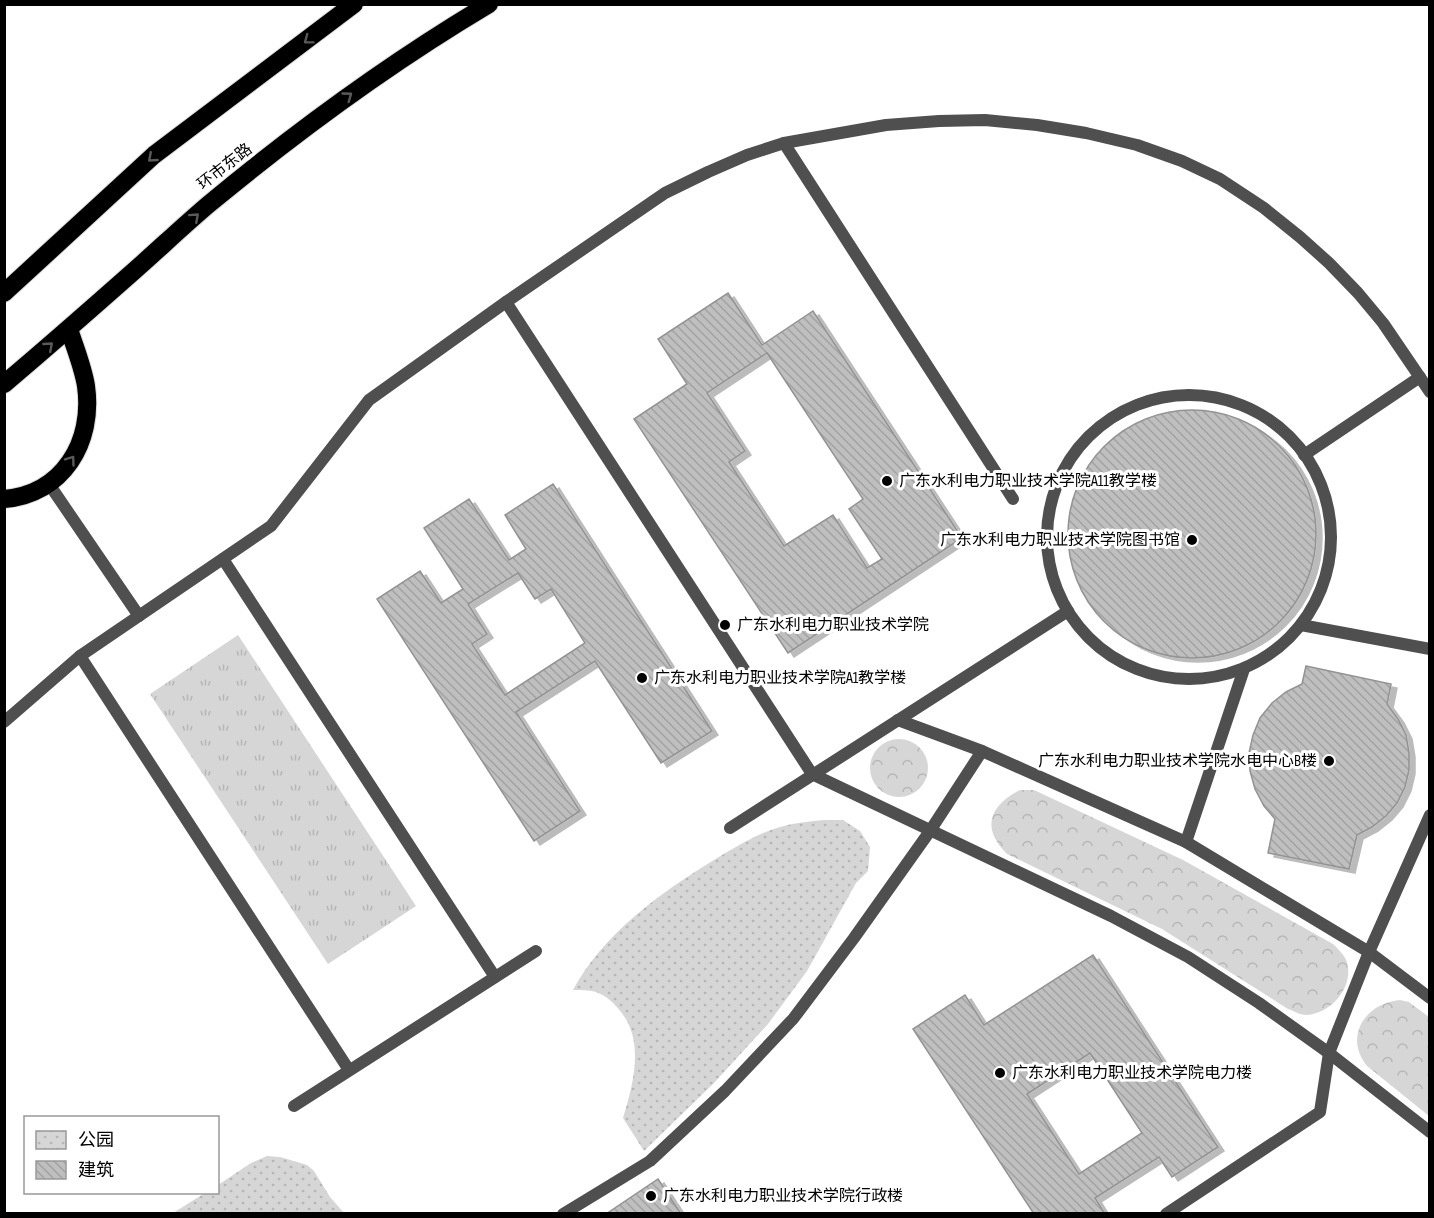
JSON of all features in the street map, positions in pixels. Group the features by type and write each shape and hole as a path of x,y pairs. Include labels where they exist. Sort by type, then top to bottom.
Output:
{"highway":[{"path":"4,293 154,155 354,4"},
{"name":"环市东路","path":"4,384 208,205 314,121 439,34 489,4"},
{"path":"4,499 33,492 49,484 76,454 84,432 87,408 86,387 69,329"}],"lane":[{"path":"4,722 80,656 271,526 369,400 665,193 737,159 783,143 886,125 985,120 1037,124 1086,133 1137,145 1182,161 1220,179 1264,208 1329,263 1358,292 1383,323 1430,392"},
{"path":"783,143 1013,499"},
{"path":"506,302 812,774 1111,916 1188,957 1329,1053 1430,1132"},
{"path":"1304,455 1420,377"},
{"path":"1183,395 1209,397 1235,403 1266,418 1280,429 1304,455 1322,487 1327,504 1331,541 1326,577 1316,602 1301,625 1276,651 1244,669 1209,678 1173,679 1138,670 1113,657 1079,627 1068,611 1054,581 1048,538 1050,512 1054,495 1068,463 1078,449 1103,424 1149,401 1183,395"},
{"path":"49,484 139,616"},
{"path":"223,559 495,978"},
{"path":"730,828 1068,611"},
{"path":"1301,625 1430,649"},
{"path":"80,656 350,1070"},
{"path":"1186,842 1244,669"},
{"path":"898,720 982,752 1186,842 1369,952 1430,998"},
{"path":"563,1214 650,1161 725,1091 793,1019 930,831 982,752"},
{"path":"1166,1214 1320,1112 1329,1053 1369,952 1430,815"},
{"path":"294,1106 536,951"}],"green space":[{"path":"238,635 416,906 328,964 150,694"},
{"path":"893,739 905,739 920,747 928,762 928,774 920,789 905,797 893,797 878,789 870,774 870,762 878,747"},
{"path":"1020,790 1034,790 1183,860 1333,944 1343,954 1348,967 1346,984 1337,1000 1315,1014 1297,1013 1162,929 1007,854 994,835 992,818 1001,803"},
{"path":"843,820 860,831 870,847 868,871 856,883 807,971 768,1024 714,1083 644,1151 623,1118 635,1064 633,1037 628,1024 616,1006 604,996 593,991 573,990 585,970 617,933 634,916 673,886 730,850 763,833 791,824"},
{"path":"1400,1000 1409,1002 1429,1017 1429,1116 1367,1066 1360,1055 1357,1043 1358,1033 1368,1014 1388,1002"},
{"path":"267,1156 280,1157 307,1165 314,1171 330,1197 344,1213 173,1213 203,1194 219,1194 219,1184 251,1163"}],"building":[{"name":"广东水利电力职业技术学院A11教学楼","path":"728,293 762,345 813,311 962,538 788,653 634,419 687,384 658,339","holes":["767,353 863,499 849,509 882,559 867,568 833,515 784,546 729,462 745,451 707,393"]},
{"name":"广东水利电力职业技术学院图书馆","path":"1192,410 1228,416 1250,425 1270,438 1288,456 1301,476 1310,498 1316,534 1310,570 1301,592 1288,612 1270,630 1250,643 1228,652 1192,658 1156,652 1134,643 1114,630 1096,612 1083,592 1074,570 1068,534 1074,498 1083,476 1096,456 1114,438 1134,425 1156,416"},
{"name":"广东水利电力职业技术学院A1教学楼","path":"553,484 712,731 661,763 595,661 516,712 580,811 534,841 377,599 420,571 441,603 463,589 424,528 469,499 509,560 526,549 505,515","holes":["518,573 535,599 551,589 585,643 505,695 472,644 487,634 468,604"]},
{"name":"广东水利电力职业技术学院水电中心B楼","path":"1306,666 1391,684 1387,704 1406,735 1409,770 1405,787 1397,803 1386,816 1357,835 1349,869 1268,853 1275,819 1264,806 1255,789 1250,771 1249,753 1260,718 1272,703 1286,692 1302,684"},
{"name":"广东水利电力职业技术学院电力楼","path":"1093,955 1218,1147 1172,1177 1159,1157 1095,1198 1105,1214 1034,1214 913,1029 965,995 984,1025","holes":["1090,1053 1142,1133 1079,1174 1027,1094"]},
{"name":"广东水利电力职业技术学院行政楼","path":"658,1179 681,1214 606,1214"}],"place":[{"name":"广东水利电力职业技术学院A11教学楼","path":"887,481"},
{"name":"广东水利电力职业技术学院图书馆","path":"1192,540"},
{"name":"广东水利电力职业技术学院","path":"725,625"},
{"name":"广东水利电力职业技术学院A1教学楼","path":"642,678"},
{"name":"广东水利电力职业技术学院水电中心B楼","path":"1329,761"},
{"name":"广东水利电力职业技术学院电力楼","path":"1000,1073"},
{"name":"广东水利电力职业技术学院行政楼","path":"651,1196"}]}
